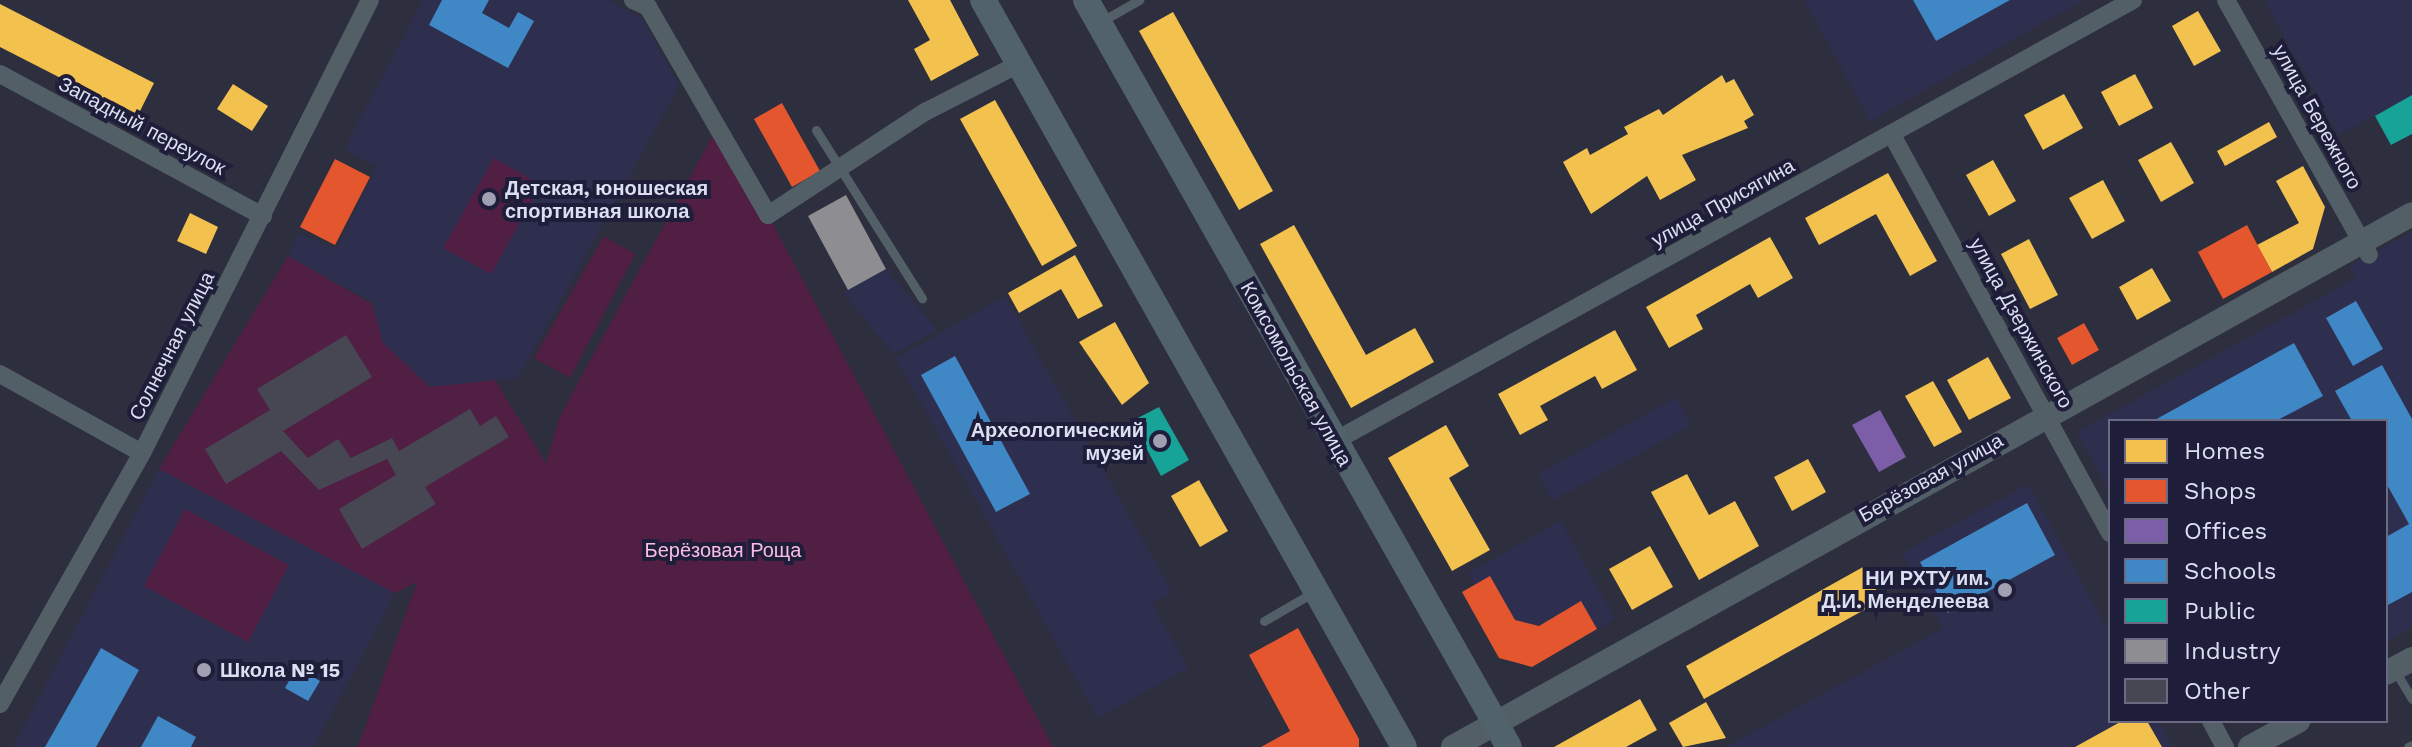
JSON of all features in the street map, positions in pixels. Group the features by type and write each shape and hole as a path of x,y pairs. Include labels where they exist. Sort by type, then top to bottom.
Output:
{"main road":[{"path":"983,0 1404,747"},
{"name":"Комсомольская улица","path":"1092,11 1333,442 1509,747"}],"street":[{"name":"Солнечная улица","path":"0,704 78,556 142,453 370,0"},
{"path":"633,0 648,7 768,215 840,165 1019,64"},
{"name":"улица Присягина","path":"1333,442 2133,0"},
{"name":"улица Бережного","path":"2226,0 2365,249"},
{"name":"Западный переулок","path":"0,74 263,216"},
{"name":"улица Дзержинского","path":"1892,135 2108,529"},
{"name":"Берёзовая улица","path":"1453,747 2046,414 2365,249 2412,214"},
{"path":"0,374 142,453"},
{"path":"2212,723 2225,747"},
{"path":"2250,747 2294,723"}],"lane":[{"path":"1092,11 1139,0"},
{"path":"816,130 922,298"},
{"path":"1264,621 1317,591"},
{"path":"2397,667 2412,699"}],"shaded area":[{"name":"Детская, юношеская спортивная школа","path":"423,0 609,0 643,19 679,86 518,378 430,387 383,343 372,302 288,256 300,233 336,251 376,166 344,149"},
{"path":"1804,0 2084,0 1870,121"},
{"path":"2264,0 2412,0 2412,95 2339,135"},
{"path":"2412,232 2412,627 2388,641 2388,419 2108,419 2108,488 2077,432 2356,278 2350,266"},
{"path":"886,269 937,330 894,354 843,293"},
{"path":"1005,296 1172,592 1152,604 1188,668 1098,718 896,358"},
{"path":"1676,398 1691,425 1553,501 1538,474"},
{"name":"Школа № 15","path":"159,469 395,593 314,747 13,747"},
{"name":"НИ РХТУ им. Д.И. Менделеева","path":"2028,484 2108,629 2108,723 2159,723 2173,747 1726,747 1943,628 1902,553"},
{"path":"1561,521 1615,619 1532,667 1499,658 1462,592 1475,584 1468,573"}],"green space":[{"name":"Берёзовая Роща","path":"714,133 768,215 1053,747 358,747 417,582 395,593 159,469 288,256 372,304 383,343 430,387 495,380 546,463 560,416"},
{"path":"494,158 541,185 491,274 443,248"},
{"path":"604,236 635,254 570,378 534,358"},
{"path":"185,509 289,565 248,642 144,586"}],"building: Homes":[{"path":"908,0 950,0 979,55 931,81 914,49 930,40"},
{"path":"0,4 154,83 137,117 0,47"},
{"path":"2198,11 2221,51 2194,66 2172,26"},
{"path":"1173,12 1273,191 1239,210 1139,31"},
{"path":"2135,74 2153,108 2119,126 2101,92"},
{"path":"1722,75 1726,83 1734,79 1754,115 1744,121 1748,128 1682,155 1696,180 1660,200 1647,176 1591,214 1563,162 1587,148 1590,155 1628,134 1624,127 1659,109 1663,115"},
{"path":"233,84 268,106 252,131 217,109"},
{"path":"2064,94 2083,128 2043,150 2024,115"},
{"path":"995,100 1077,246 1042,266 960,119"},
{"path":"2269,122 2277,137 2225,166 2217,151"},
{"path":"2171,142 2194,183 2161,202 2138,160"},
{"path":"1993,160 2016,201 1989,216 1966,175"},
{"path":"2303,166 2325,207 2313,249 2272,272 2257,245 2299,223 2276,181"},
{"path":"1888,173 1937,261 1910,276 1876,214 1819,245 1805,218"},
{"path":"2103,180 2125,221 2092,239 2069,198"},
{"path":"190,213 218,227 206,254 177,241"},
{"path":"1294,225 1366,355 1415,328 1434,362 1351,408 1260,244"},
{"path":"1770,237 1793,278 1758,298 1750,284 1696,315 1703,329 1669,348 1646,307"},
{"path":"2029,239 2058,295 2030,309 2001,254"},
{"path":"1075,255 1103,306 1078,319 1061,289 1019,313 1008,293"},
{"path":"2152,268 2171,301 2137,320 2119,287"},
{"path":"1115,322 1149,383 1122,405 1079,342"},
{"path":"1615,330 1637,370 1602,389 1595,376 1540,406 1548,420 1520,435 1498,394"},
{"path":"1988,357 2011,398 1969,420 1947,380"},
{"path":"1933,381 1962,432 1934,447 1905,396"},
{"path":"1446,425 1469,466 1449,478 1490,550 1452,571 1388,458"},
{"path":"1808,459 1826,492 1792,511 1774,477"},
{"path":"1687,474 1709,515 1735,501 1759,546 1699,580 1651,492"},
{"path":"1199,480 1228,531 1200,547 1171,496"},
{"path":"1650,546 1673,587 1632,610 1609,569"},
{"path":"1863,567 1882,600 1704,699 1686,666"},
{"path":"1640,699 1657,730 1626,747 1554,747"},
{"path":"1706,702 1726,738 1683,747 1669,723"},
{"path":"2118,723 2148,723 2162,747 2075,747"}],"building: Shops":[{"path":"782,103 820,171 792,187 754,119"},
{"path":"335,159 370,177 335,245 300,227"},
{"path":"2247,225 2272,272 2223,299 2198,252"},
{"path":"2084,323 2099,350 2072,365 2057,338"},
{"path":"1490,576 1515,620 1539,626 1581,601 1597,629 1532,667 1499,658 1462,592"},
{"path":"1298,628 1359,739 1359,747 1261,747 1290,731 1249,655"}],"building: Offices":[{"path":"1880,410 1906,457 1879,472 1852,425"}],"building: Schools":[{"path":"442,0 489,0 482,13 509,28 518,12 534,21 508,68 429,25"},
{"path":"1913,0 2010,0 1936,41"},
{"path":"2356,301 2383,349 2353,366 2326,318"},
{"path":"2294,343 2323,396 2280,419 2157,419"},
{"path":"955,356 1030,494 996,512 921,375"},
{"path":"2382,365 2412,419 2412,592 2388,605 2388,536 2409,524 2388,487 2388,419 2351,419 2335,391"},
{"path":"2027,503 2055,555 1948,613 1920,562"},
{"path":"101,648 139,670 96,747 45,747"},
{"path":"297,667 320,681 308,701 285,688"},
{"path":"158,716 196,737 191,747 141,747"}],"building: Public":[{"path":"2412,95 2412,134 2391,145 2375,116"},
{"name":"Археологический музей","path":"1159,407 1189,460 1161,476 1132,421"}],"building: Industry":[{"path":"846,195 886,269 848,290 808,216"}],"building: Other":[{"path":"346,335 372,377 283,431 308,458 338,439 351,458 392,438 399,451 470,409 480,426 496,416 509,437 425,487 436,504 362,549 339,509 396,475 387,459 319,490 281,451 226,484 205,449 270,410 257,389"}],"place":[{"name":"Детская, юношеская спортивная школа","path":"489,199"},
{"name":"Археологический музей","path":"1160,441"},
{"name":"НИ РХТУ им. Д.И. Менделеева","path":"2005,590"},
{"name":"Школа № 15","path":"204,670"}]}
